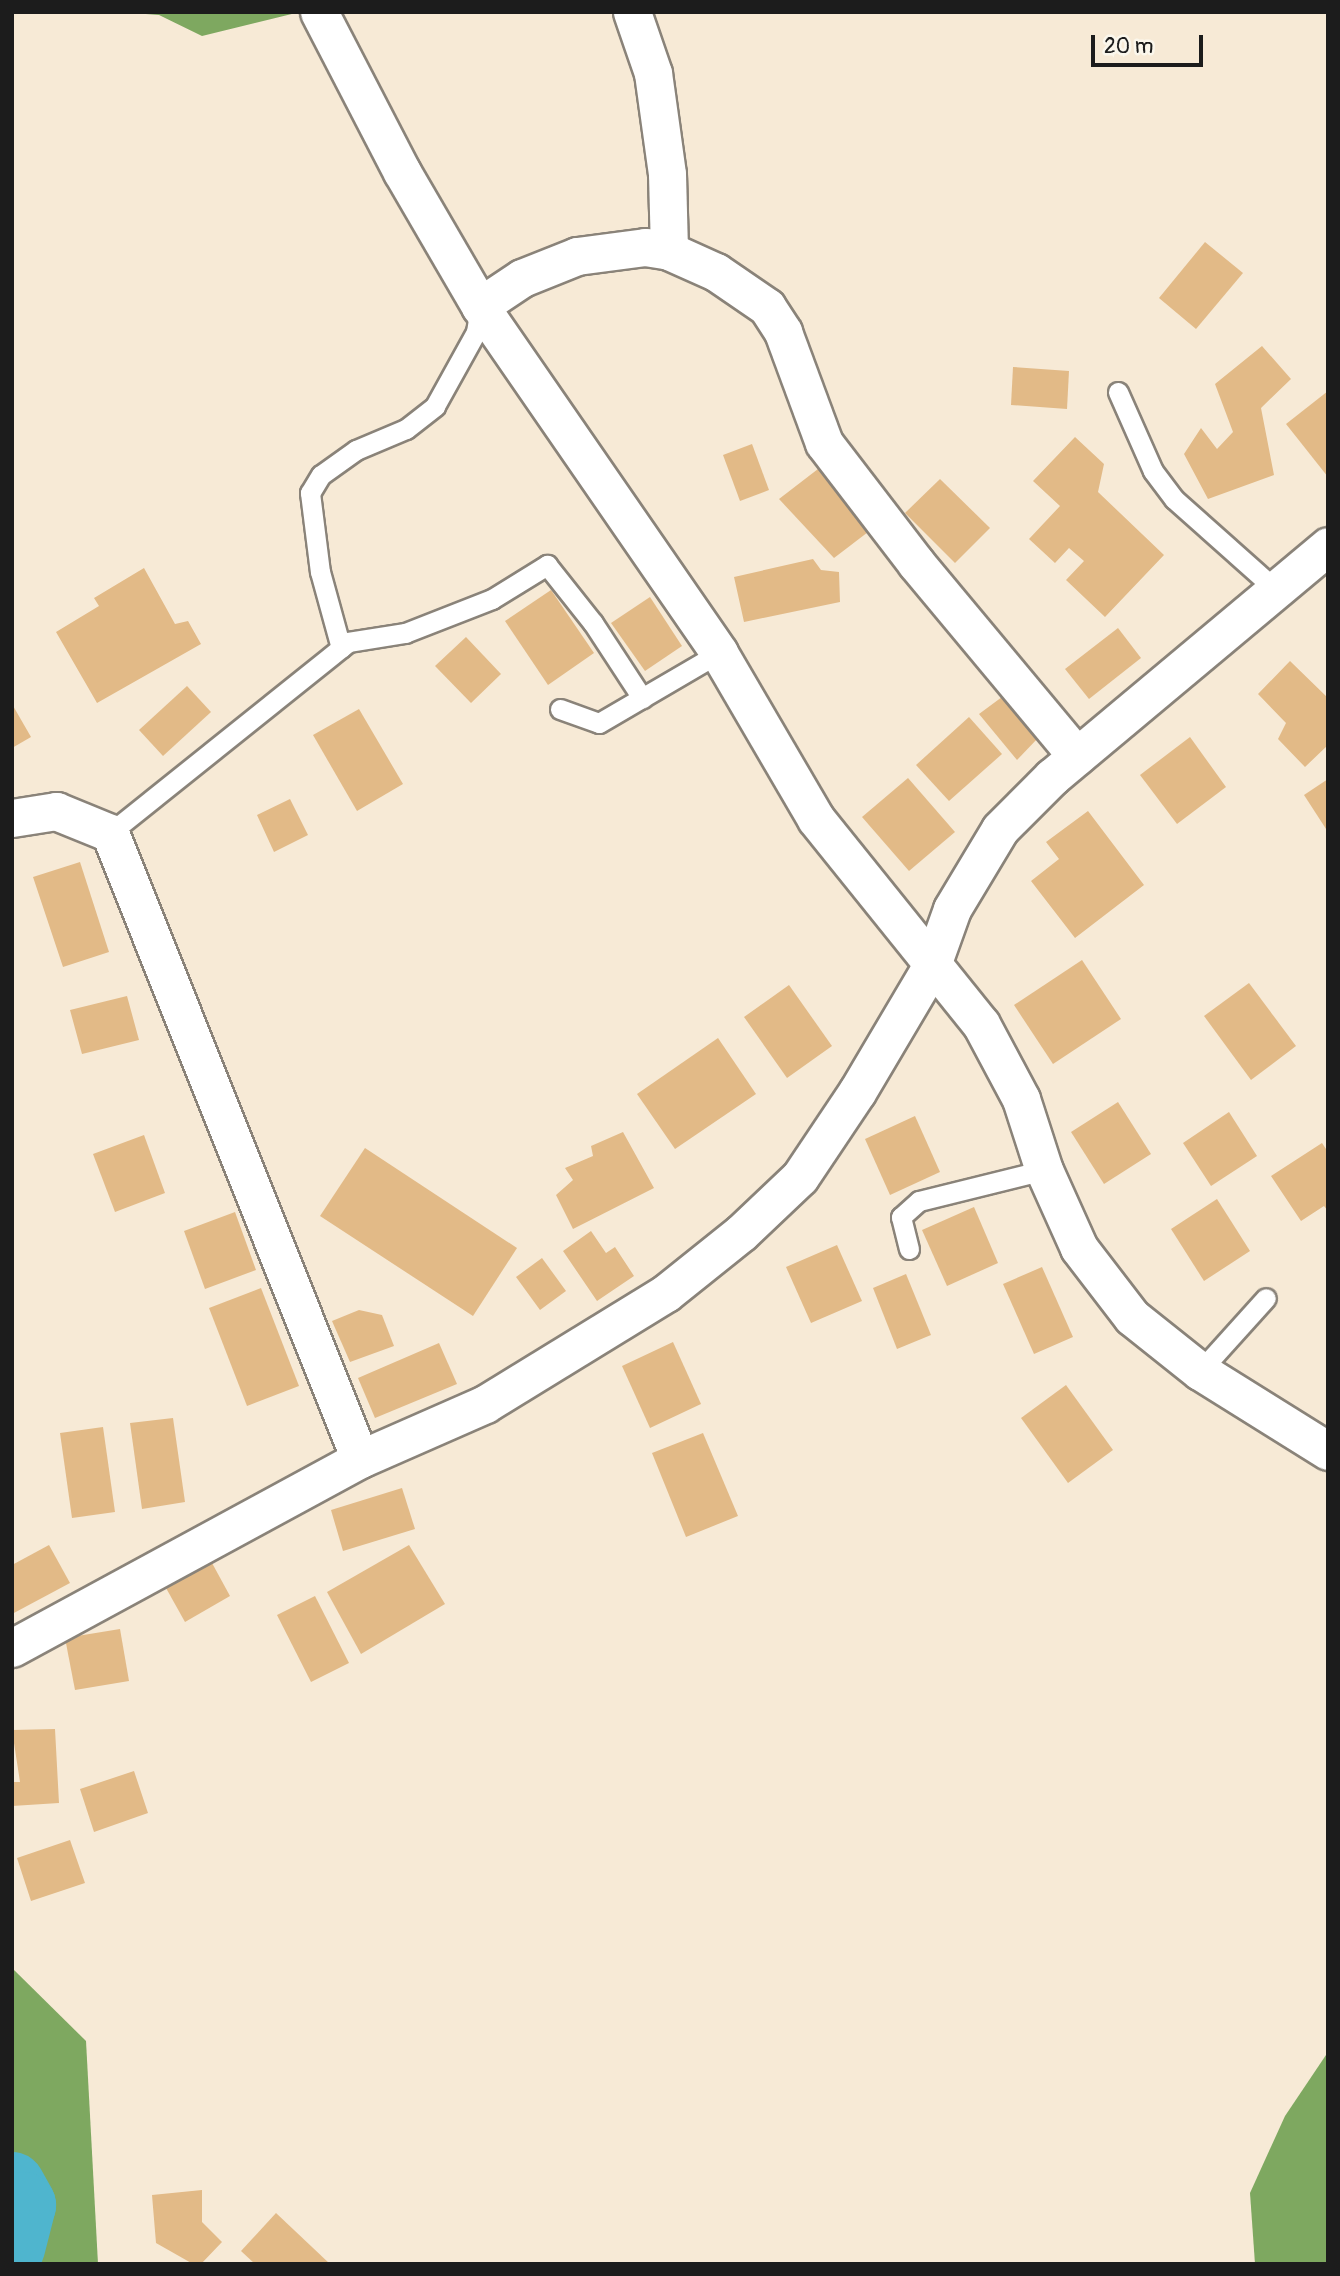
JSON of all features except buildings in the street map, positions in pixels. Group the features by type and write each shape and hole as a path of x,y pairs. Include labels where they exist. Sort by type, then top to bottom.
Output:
{"street":[{"path":"319,12 402,172 480,306 719,653 816,819 981,1024 1021,1099 1044,1170 1079,1248 1132,1317 1200,1371 1328,1451"},
{"path":"632,12 653,73 667,174 669,251"},
{"path":"480,306 523,278 577,256 615,248 669,251 716,272 766,307 783,332 824,443 916,563 1077,756"},
{"path":"12,1648 56,1620 360,1459 485,1404 666,1293 741,1233 800,1177 932,965 953,909 1000,829 1077,756 1328,546"},
{"path":"12,818 55,810 110,833 360,1459"}],"lane":[{"path":"341,648 320,572 310,493 330,468 356,450 406,429 435,406 476,332 480,306"},
{"path":"1118,392 1153,471 1174,499 1276,590"},
{"path":"110,833 348,642 405,633 492,599 547,565 593,622 642,698"},
{"path":"560,709 599,723 719,653"},
{"path":"909,1249 901,1217 919,1201 1044,1170"},
{"path":"1200,1371 1266,1298"}],"green space":[{"path":"119,12 300,12 202,36 159,15"},
{"path":"12,1968 86,2041 98,2264 12,2264"},
{"path":"1328,2052 1328,2264 1255,2264 1250,2193 1285,2116"}],"waterway":[{"path":"12,2185 23,2205 12,2248"}]}
